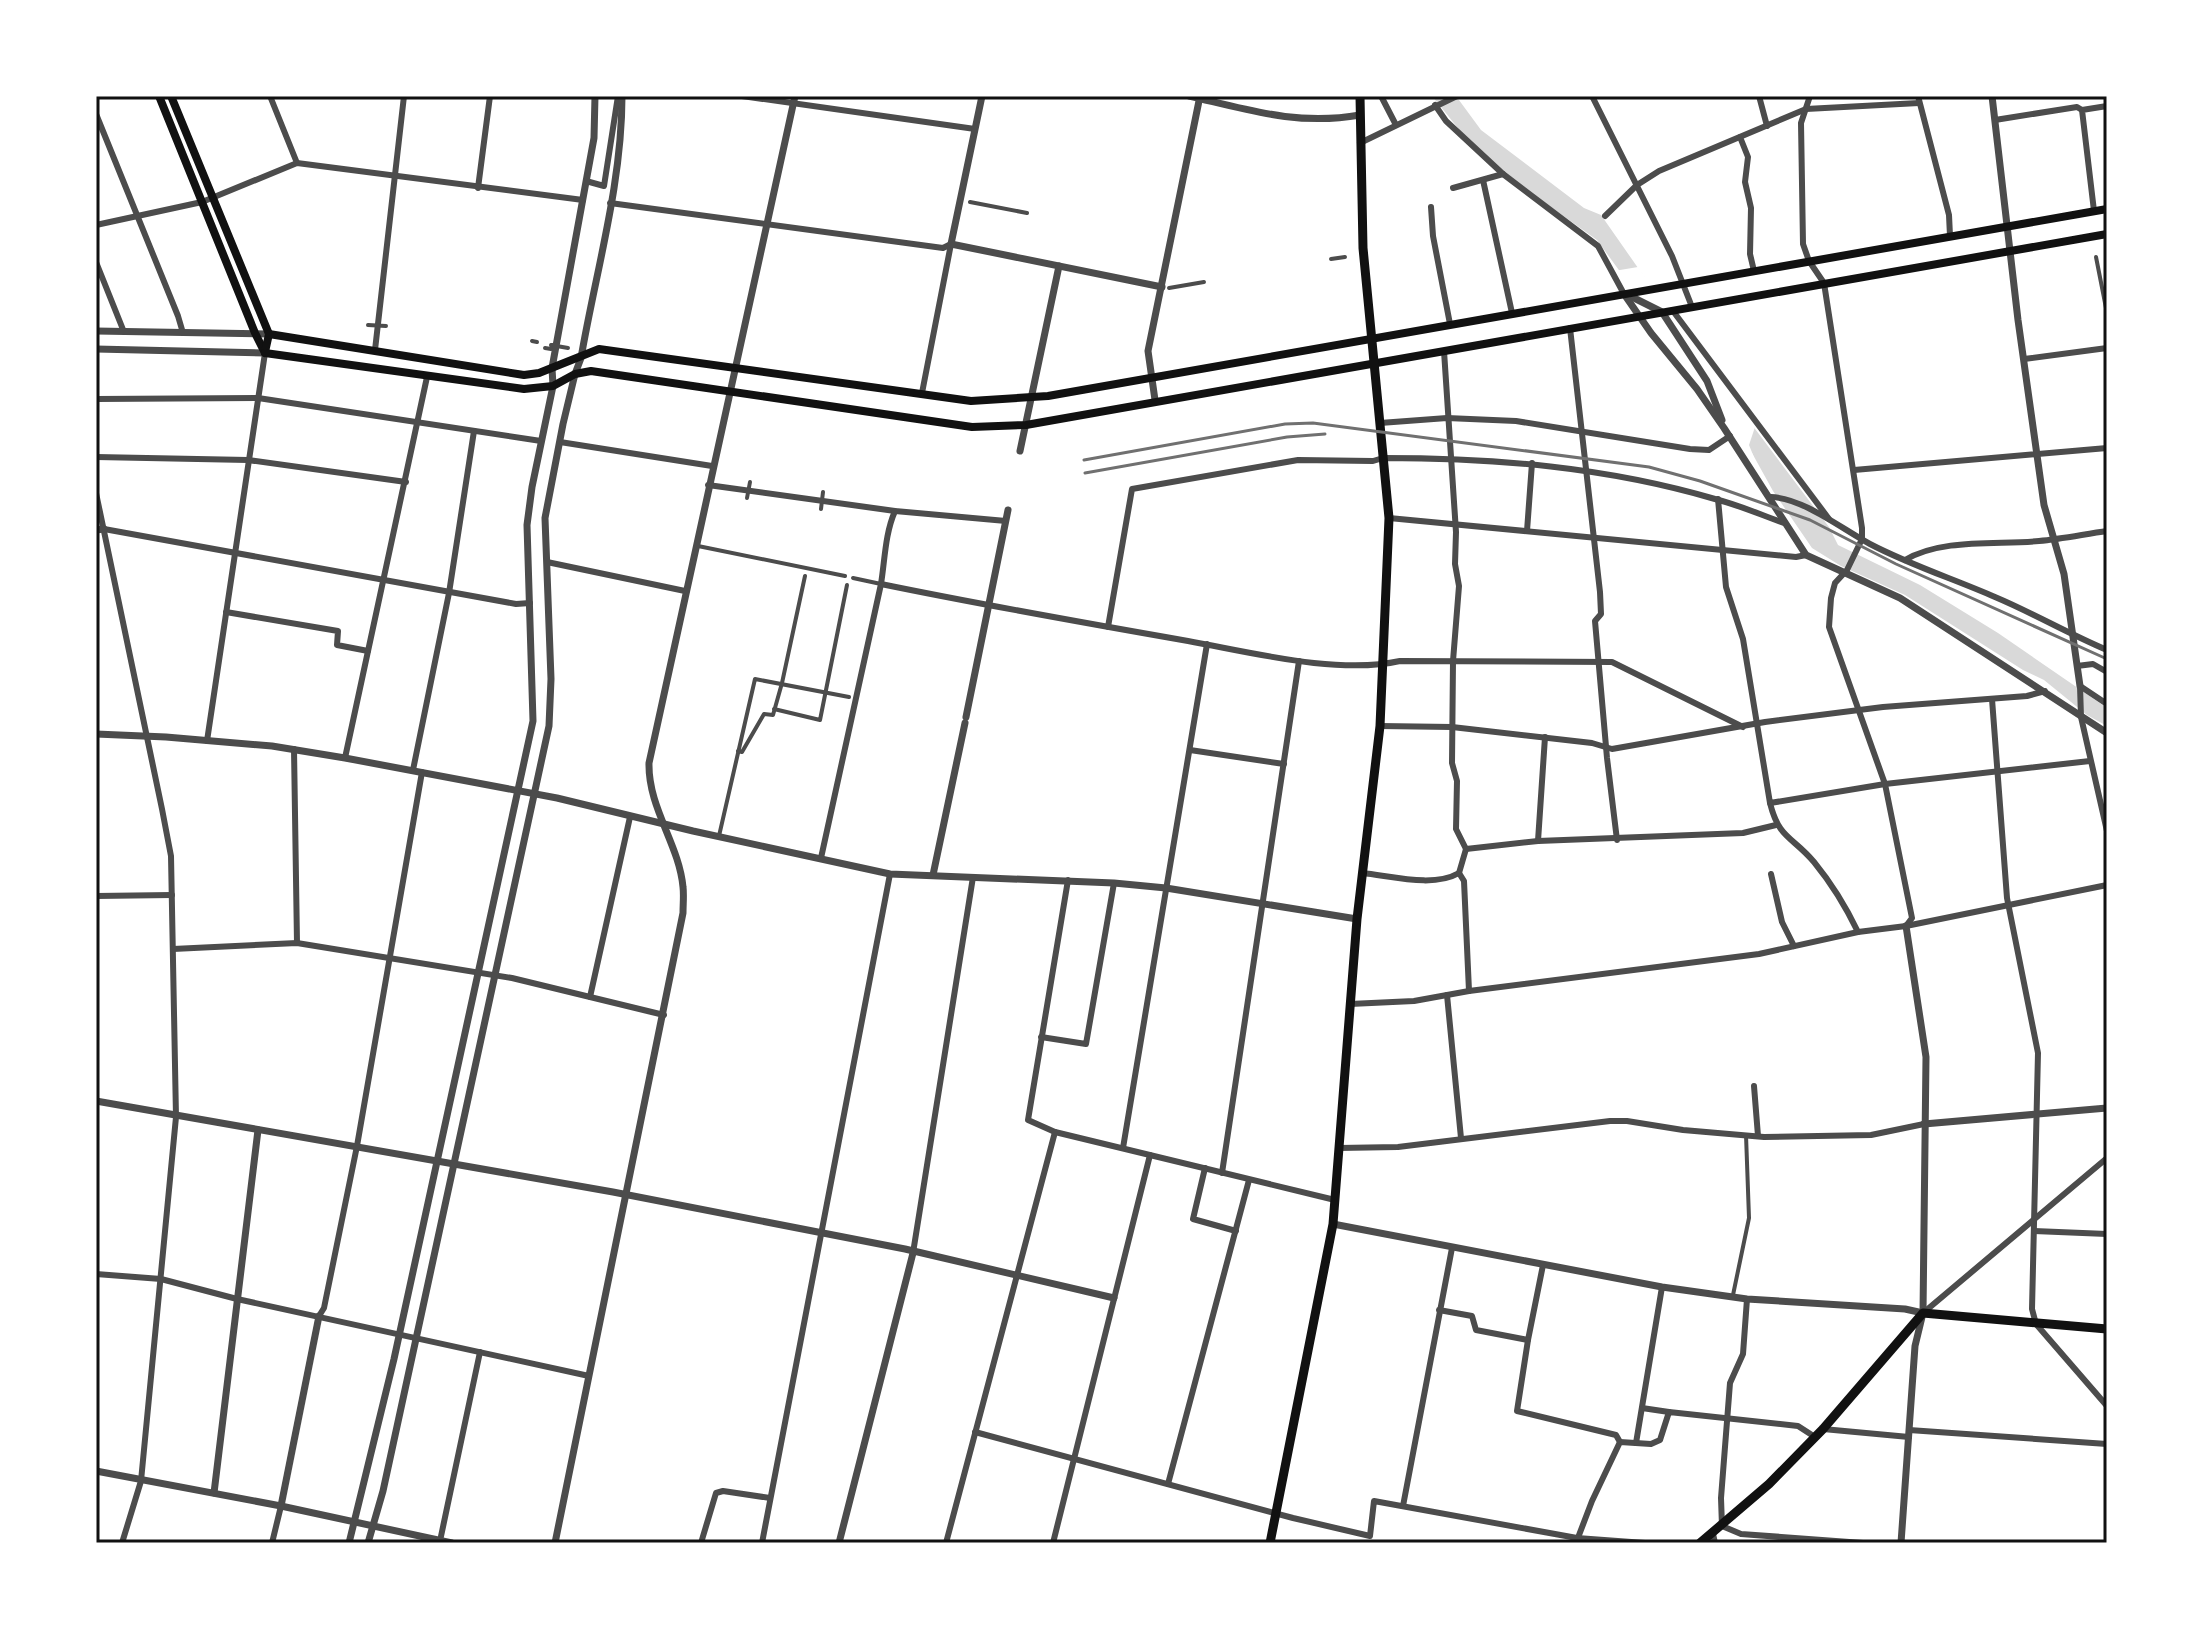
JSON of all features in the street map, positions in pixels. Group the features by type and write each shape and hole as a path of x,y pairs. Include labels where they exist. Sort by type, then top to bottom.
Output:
{"main road":[{"path":"159,96 265,353"},
{"path":"171,96 269,334 265,353"},
{"path":"1270,1543 1333,1224 1357,919 1380,726 1389,518 1363,248 1360,96"},
{"path":"269,334 524,375 581,358 599,349 971,401 1031,398 2107,209"},
{"path":"265,353 524,389 553,386 575,374 591,371 972,427 1026,425 2107,234"},
{"path":"1700,1543 1714,1539 1722,1526 1819,1433 1923,1313 2107,1329"}],"street":[{"path":"270,96 297,163"},
{"path":"375,350 404,96"},
{"path":"478,188 490,96"},
{"path":"349,1543 400,1333 533,721 527,525 529,501 553,386 552,368 595,127 595,96"},
{"path":"586,181 604,186 620,96"},
{"path":"368,1543 383,1491 549,726 551,679 545,518 581,358 610,203 621,137 620,96"},
{"path":"742,96 778,102 794,99 975,129"},
{"path":"922,393 982,96"},
{"path":"1189,96 1291,119 1333,120 1360,115"},
{"path":"1381,96 1396,125"},
{"path":"1360,143 1457,96"},
{"path":"1592,96 1684,283 1692,307"},
{"path":"1759,96 1767,126"},
{"path":"1810,96 1801,123 1803,244 1809,261 1824,283 1862,539 1835,583 1829,627 1885,784 1912,918 1906,926 1926,1057 1923,1313 1915,1346 1901,1543"},
{"path":"1992,96 2044,505 2064,574 2081,714 2107,831"},
{"path":"1155,400 1148,351 1166,287 1200,97"},
{"path":"555,1543 683,913 683,885 648,781 649,763 794,99"},
{"path":"1605,216 1637,185 1659,171 1806,109 1918,99 1949,215 1950,236"},
{"path":"1436,104 1446,121 1503,174 1598,246 1642,315 1773,497 1784,523 1806,555 1900,598 2107,733"},
{"path":"1995,120 2077,107 2082,110 2107,106"},
{"path":"2082,110 2094,211"},
{"path":"96,114 183,333"},
{"path":"1740,137 1748,157 1745,182 1750,203 1750,254 1754,271"},
{"path":"96,225 202,202 297,163 583,200"},
{"path":"1453,188 1503,174"},
{"path":"1483,180 1512,313"},
{"path":"970,202 1027,213"},
{"path":"610,203 943,248 951,244 1166,287 1204,282"},
{"path":"1431,207 1433,236 1450,324"},
{"path":"1331,259 1345,257"},
{"path":"2096,257 2107,313"},
{"path":"96,262 124,332"},
{"path":"1020,451 1059,266"},
{"path":"1629,295 1668,311 1831,521"},
{"path":"1668,311 1707,381 1724,428"},
{"path":"368,325 386,326"},
{"path":"1570,328 1600,592 1601,614 1595,621 1617,840"},
{"path":"96,331 269,334"},
{"path":"545,348 551,349 552,345 568,348"},
{"path":"2024,359 2107,348"},
{"path":"96,349 265,353 207,741"},
{"path":"1362,873 1434,880 1450,878 1459,873 1466,849 1456,829 1457,781 1452,763 1453,661 1459,586 1455,564 1456,524 1449,458 1444,351"},
{"path":"345,758 427,377"},
{"path":"96,399 258,398 541,441"},
{"path":"1380,423 1447,418 1516,421 1709,450 1730,436"},
{"path":"413,770 449,593 474,431"},
{"path":"560,442 712,466"},
{"path":"1854,470 2107,448"},
{"path":"96,457 248,460 406,482"},
{"path":"1108,627 1132,489 1298,460 1449,458 1532,463 1665,485 1718,499 1784,523"},
{"path":"1527,531 1532,463"},
{"path":"747,498 750,482"},
{"path":"708,485 865,511 1006,521"},
{"path":"821,505 823,492"},
{"path":"96,493 100,529 171,856 172,895 176,1117 141,1481 122,1543"},
{"path":"1773,497 2107,650"},
{"path":"1718,499 1726,587 1743,639 1776,825 1813,861 1843,902 1858,932"},
{"path":"933,875 1008,510"},
{"path":"821,858 895,511"},
{"path":"1389,518 1724,551 1796,557 1806,555"},
{"path":"100,529 449,593 516,604 530,603"},
{"path":"1905,560 1919,552 2107,531"},
{"path":"696,545 845,576"},
{"path":"547,562 685,591"},
{"path":"738,751 742,752 764,714 773,715 805,576"},
{"path":"853,578 989,606 1299,661 1383,665 1400,661 1612,662 1743,727"},
{"path":"774,709 820,720 847,585"},
{"path":"226,612 338,631 337,645 368,651"},
{"path":"1123,1148 1207,644"},
{"path":"1222,1173 1299,661"},
{"path":"2077,666 2093,664 2107,672"},
{"path":"719,836 755,679 849,697"},
{"path":"2080,687 2107,704"},
{"path":"1380,726 1452,727 1592,743 1607,748 1883,707 2027,696 2045,691"},
{"path":"1992,699 2008,907 2038,1053 2032,1309 2036,1324 2107,1406"},
{"path":"96,734 294,749 535,794 890,874 1068,880 1166,888 1357,919"},
{"path":"1538,841 1545,737"},
{"path":"294,749 297,943"},
{"path":"1190,750 1284,764"},
{"path":"1770,803 1885,784 2090,761"},
{"path":"272,1543 357,1146 422,772"},
{"path":"590,997 630,817"},
{"path":"1466,849 1538,841 1743,833 1776,825"},
{"path":"1459,873 1464,881 1469,991"},
{"path":"762,1543 890,874"},
{"path":"1771,874 1782,922 1794,946"},
{"path":"839,1543 913,1253 973,877"},
{"path":"1068,880 1028,1120 1055,1132 1335,1200"},
{"path":"1041,1037 1086,1044 1114,883"},
{"path":"1350,1004 1414,1001 1469,991 1759,954 2107,885"},
{"path":"96,896 172,895"},
{"path":"173,949 297,943 495,975 664,1015"},
{"path":"1447,995 1461,1138"},
{"path":"1754,1086 1758,1136"},
{"path":"96,1101 613,1192 905,1249 1114,1298"},
{"path":"1339,1148 1398,1147 1627,1121 1683,1130 1758,1136 1871,1135 1924,1124 2107,1108"},
{"path":"214,1493 258,1130"},
{"path":"946,1543 1055,1132"},
{"path":"1733,1298 1749,1218 1746,1135"},
{"path":"1053,1543 1150,1155"},
{"path":"1923,1313 2107,1158"},
{"path":"1205,1168 1193,1219 1236,1231"},
{"path":"1168,1484 1249,1180"},
{"path":"1333,1224 1733,1298 1905,1309 1923,1313"},
{"path":"2034,1231 2107,1234"},
{"path":"1403,1506 1452,1248"},
{"path":"1543,1265 1517,1411 1616,1435 1620,1442"},
{"path":"96,1274 161,1279 237,1299 589,1376"},
{"path":"1636,1443 1662,1287"},
{"path":"1747,1299 1743,1354 1730,1383 1726,1418 1722,1526 1741,1534 1863,1543"},
{"path":"1439,1310 1472,1316 1476,1330 1528,1340"},
{"path":"440,1541 480,1352"},
{"path":"1642,1408 1798,1426 1819,1433 1909,1433 2107,1444"},
{"path":"1620,1442 1651,1444 1660,1440 1669,1412"},
{"path":"975,1432 1370,1536 1374,1501 1577,1541 1645,1543"},
{"path":"1577,1541 1620,1442"},
{"path":"96,1471 452,1543"},
{"path":"701,1543 716,1493 723,1491 770,1498"}],"shaded area":[{"path":"1432,96 1456,96 1481,130 1584,208 1601,215 1694,348 1829,527 1838,545 1920,585 1998,633 2107,708 2107,726 2087,715 2044,680 2023,670 1905,595 1841,566 1812,548 1773,491 1752,453 1597,240 1487,157 1466,138"}],"pier":[{"path":"1638,267 1756,424 1749,445 1760,472 1614,271"}],"railway":[{"path":"1084,460 1285,424 1313,423 1649,467 1700,481 1810,520 1896,564 2107,659"},
{"path":"1085,473 1287,437 1325,434"}]}
